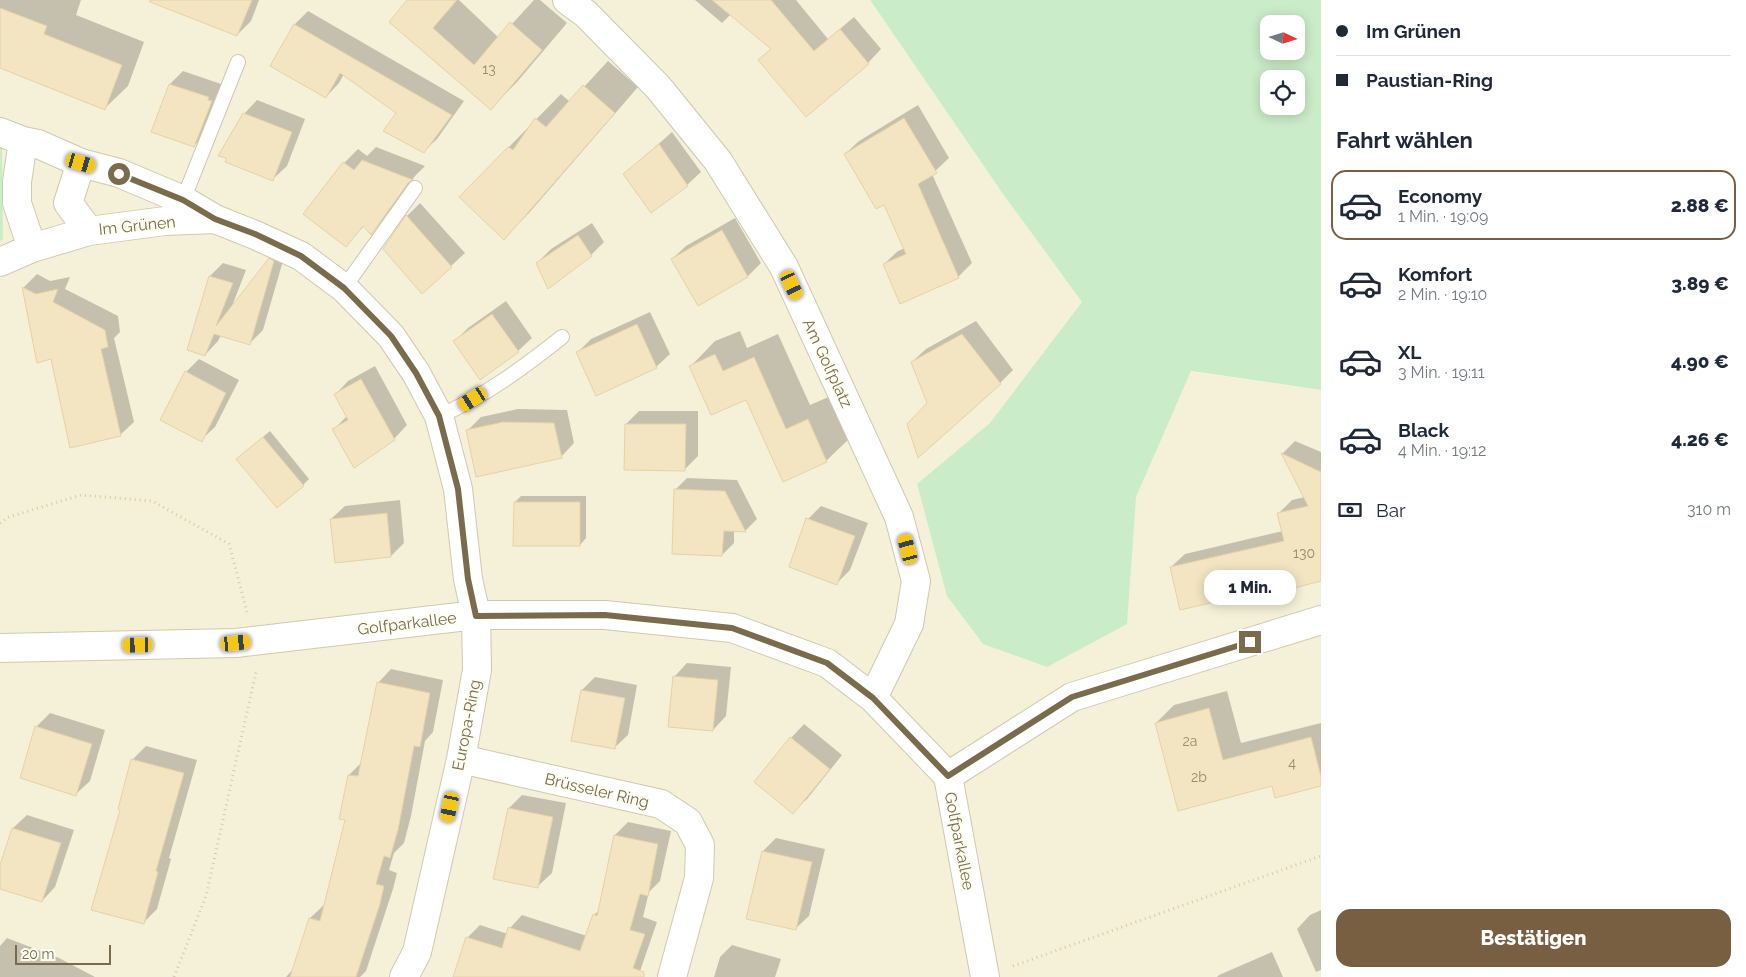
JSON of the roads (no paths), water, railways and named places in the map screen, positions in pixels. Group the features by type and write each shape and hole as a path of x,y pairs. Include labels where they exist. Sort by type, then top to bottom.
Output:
{"street":[{"name":"Am Golfplatz","path":"567,0 586,14 658,86 718,161 784,267 899,517 916,581 909,624 873,698"},
{"name":"Im Grünen","path":"32,248 17,203 17,182 12,137 38,144 81,163 119,174 183,200 215,219 255,234 301,256 344,288 391,336 416,373 439,416 458,489 468,579 476,616"},
{"name":"Im Grünen","path":"81,163 68,203 89,231"},
{"name":"Im Grünen","path":"0,262 32,248 89,231 164,221 215,219"},
{"name":"Golfparkallee","path":"0,648 236,643 476,616 605,615 732,628 827,663 873,698 948,776 985,977"},
{"name":"Europa-Ring","path":"404,977 417,952 461,759 477,670 476,616"},
{"path":"948,776 1072,697 1321,620"},
{"name":"Brüsseler Ring","path":"461,759 661,804 688,822 700,845 699,878 672,977"}],"lane":[{"path":"183,200 238,62"},
{"path":"344,288 415,188"},
{"path":"439,416 459,407 529,364 562,337"}]}
